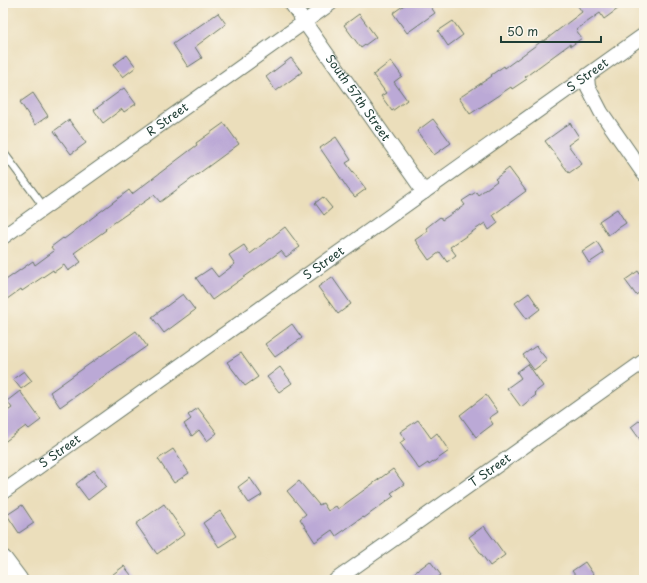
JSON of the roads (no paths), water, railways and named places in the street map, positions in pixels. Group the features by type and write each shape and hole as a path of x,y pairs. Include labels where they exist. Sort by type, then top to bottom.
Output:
{"main road":[{"path":"3,560 18,580"}],"street":[{"name":"South 57th Street","path":"291,3 424,192"},
{"name":"R Street","path":"3,237 331,3"},
{"name":"S Street","path":"3,492 644,35"},
{"path":"587,76 588,87 601,112 644,174"},
{"name":"T Street","path":"336,580 644,361"}],"lane":[{"path":"3,152 44,207"}]}
